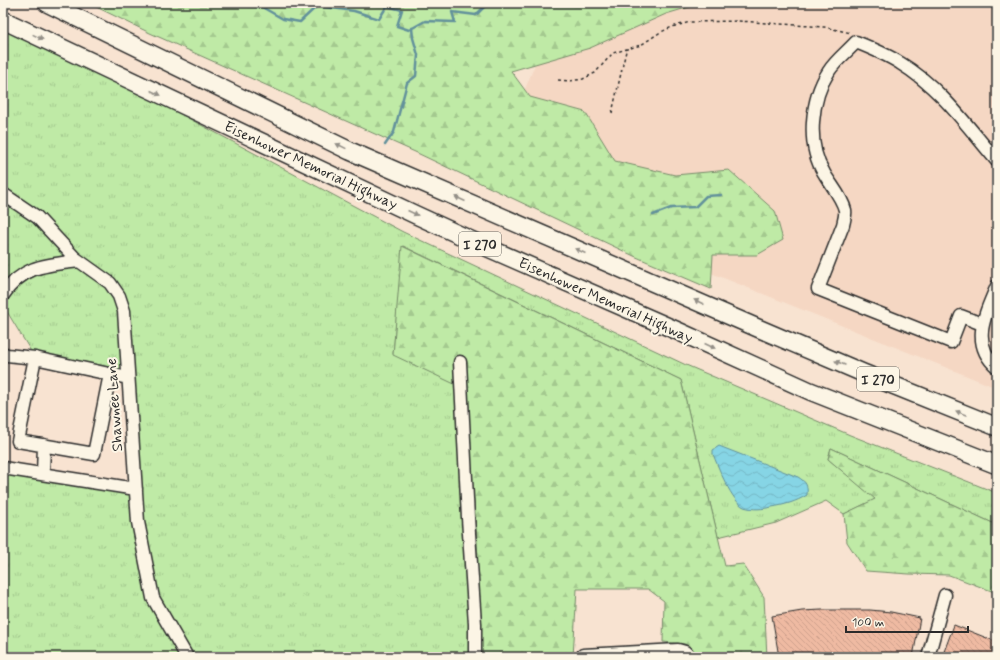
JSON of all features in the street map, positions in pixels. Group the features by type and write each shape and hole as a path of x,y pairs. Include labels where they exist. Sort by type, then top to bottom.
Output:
{"highway":[{"name":"Eisenhower Memorial Highway","path":"47,3 350,150 782,338 997,427"},
{"name":"Eisenhower Memorial Highway","path":"3,20 416,215 494,250 810,391 997,465"}],"street":[{"path":"982,324 961,316 951,342 818,289 843,225 845,216 844,209 834,188 820,166 814,146 812,121 819,93 829,71 856,42 881,52 902,63 928,83 940,95 997,161"},
{"name":"Shawnee Lane","path":"3,194 37,217 79,261 110,283 119,296 124,311 138,522 153,598 187,657"},
{"path":"3,295 18,276 32,269 51,264 79,261"},
{"path":"997,286 982,324 981,334 987,355 997,367"},
{"path":"3,353 7,355 35,358 128,378"},
{"path":"35,358 18,441 94,454 110,374"},
{"path":"460,362 475,624 475,657"},
{"path":"43,474 44,445"},
{"path":"3,468 136,489"},
{"path":"928,657 944,595"},
{"path":"583,655 678,650 685,652 690,657"}],"path":[{"path":"558,80 583,80 595,73 613,53 641,45 659,33 672,27 690,22 739,21 824,27 857,35"},
{"path":"612,113 626,50"}],"shaded area":[{"path":"644,3 997,3 997,388 487,183 547,35"}],"green space":[{"path":"88,3 703,3 666,14 590,48 511,71 530,97 585,112 615,161 675,175 729,170 775,211 783,240 757,255 713,255 711,289 634,256 415,152 150,33"},
{"path":"3,20 403,232 686,365 850,435 997,493 997,525 831,448 828,459 876,499 844,514 826,501 776,523 718,537 681,380 403,246 393,354 456,384 477,657 3,657 3,468 136,489 128,378 35,358 3,305"},
{"path":"402,246 681,380 725,566 743,564 764,597 767,657 701,657 685,644 663,642 664,601 648,589 577,589 573,657 478,657 477,541 465,389 393,355"},
{"path":"831,448 997,525 997,593 949,575 866,571 847,542 844,514 875,499 828,459"}],"water":[{"path":"719,446 798,477 806,484 807,495 794,501 776,506 758,509 744,507 739,504 730,491 715,460 713,450"}],"building":[{"path":"870,610 891,612 920,618 913,657 779,657 772,616 802,611"},
{"path":"954,625 997,642 997,657 942,657"}],"waterway":[{"path":"219,3 262,7 283,19 300,22 317,6 354,11 379,19 387,6 402,10 397,26 409,30 425,21 455,22 452,12 476,15 488,3"},
{"path":"385,145 394,132 407,83 416,76 418,55 412,28"},
{"path":"653,215 671,208 695,207 706,196 721,195"}]}
